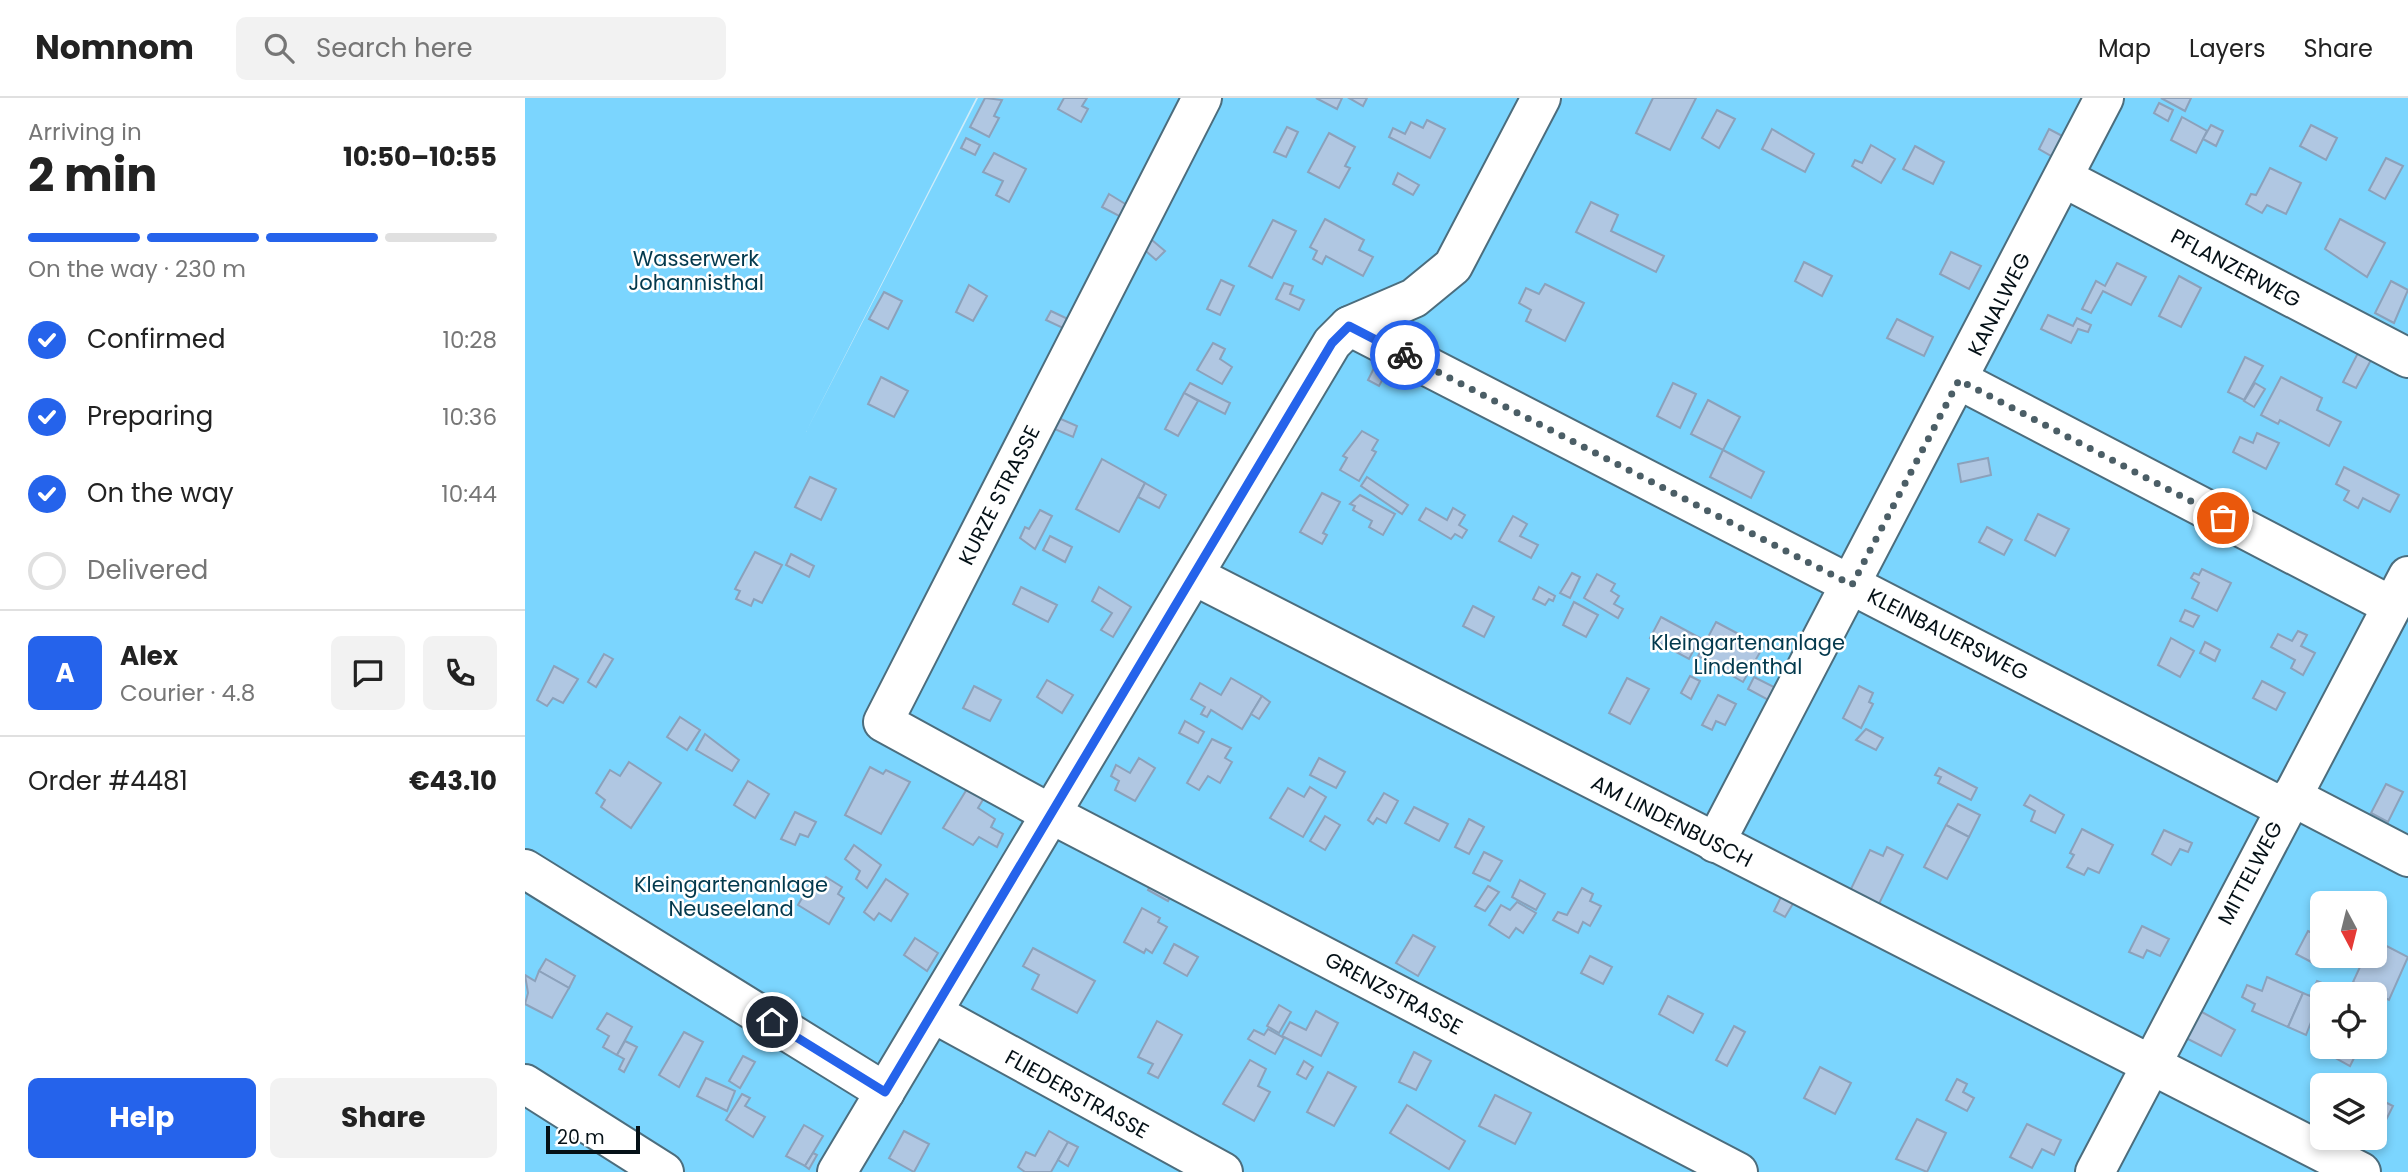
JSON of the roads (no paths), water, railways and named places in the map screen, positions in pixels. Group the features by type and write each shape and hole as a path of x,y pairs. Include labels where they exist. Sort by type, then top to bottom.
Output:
{"lane":[{"name":"KURZE STRASSE","path":"1051,814 883,722 1202,98"},
{"path":"837,1172 1341,334 1414,298 1453,265 1541,98"},
{"name":"KANALWEG","path":"1715,843 2104,98"},
{"name":"PFLANZERWEG","path":"2064,178 2408,358"},
{"name":"KLEINBAUERSWEG","path":"1341,334 2288,802 2408,857"},
{"path":"1959,380 2400,591"},
{"name":"AM LINDENBUSCH","path":"1195,576 2361,1172"},
{"name":"MITTELWEG","path":"2095,1172 2400,591"},
{"name":"GRENZSTRASSE","path":"1051,814 1738,1172"},
{"path":"525,869 885,1092"},
{"name":"FLIEDERSTRASSE","path":"933,1013 1223,1172"},
{"path":"525,1084 664,1172"}],"park label":[{"name":"Wasserwerk Johannisthal","path":"696,270"},
{"name":"Kleingartenanlage Lindenthal","path":"1748,654"},
{"name":"Kleingartenanlage Neuseeland","path":"731,896"}]}
